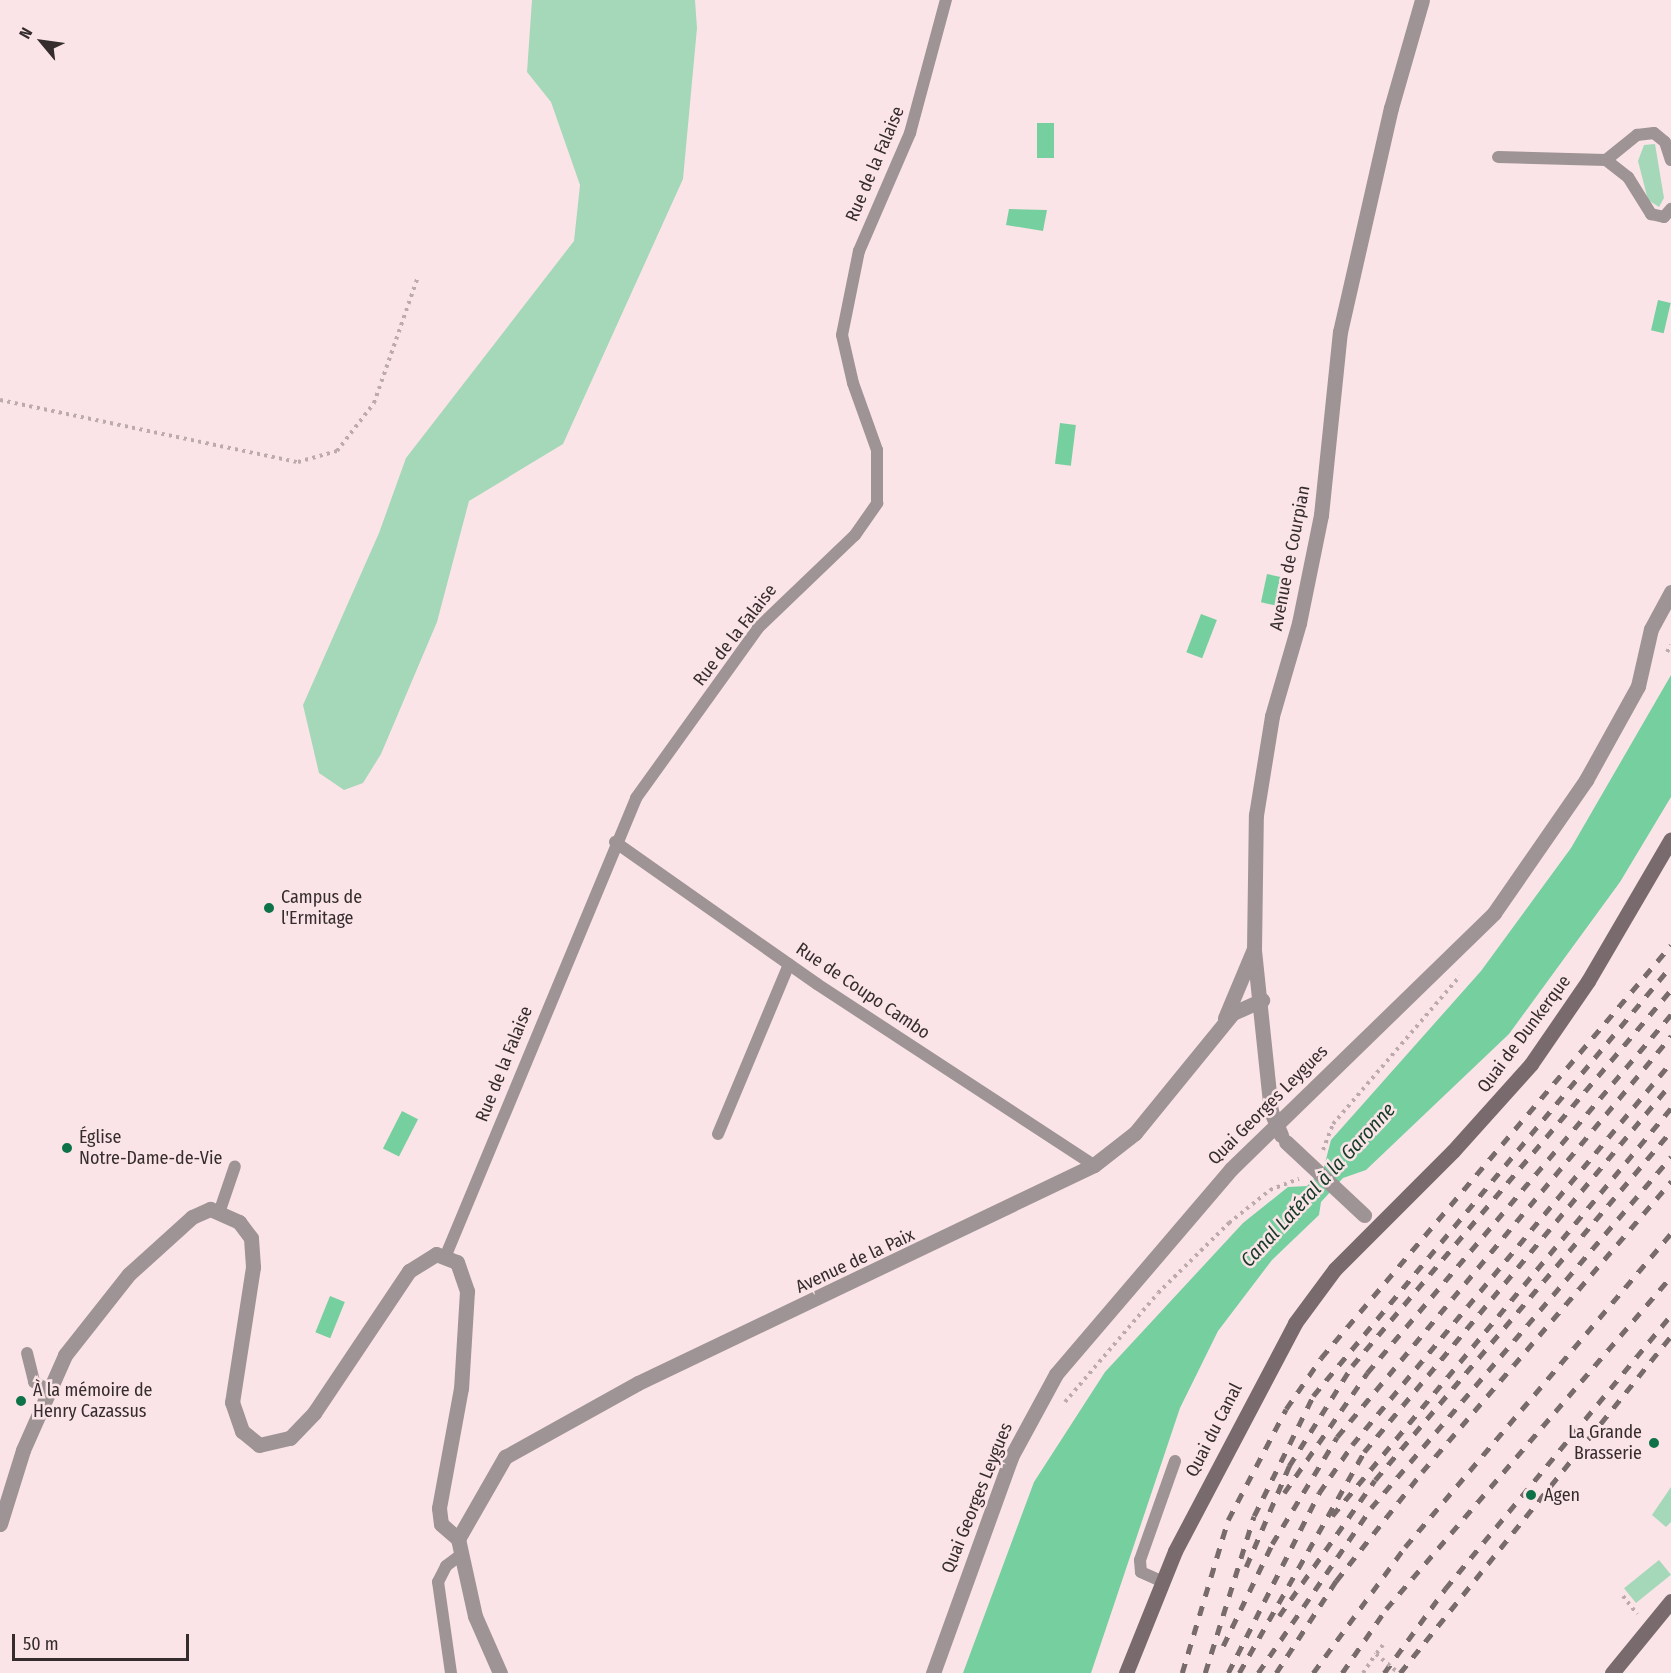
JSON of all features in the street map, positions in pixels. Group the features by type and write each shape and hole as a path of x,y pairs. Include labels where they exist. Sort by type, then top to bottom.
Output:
{"street":[{"name":"Avenue de Courpian","path":"1276,1127 1254,950 1252,855 1260,783 1321,515 1332,373 1391,108 1422,0"},
{"name":"Quai Georges Leygues","path":"933,1673 1011,1458 1056,1374 1132,1278 1276,1127 1494,913 1592,770 1638,686 1651,628 1671,592"},
{"name":"Quai de Dunkerque","path":"1375,1226 1454,1151 1531,1064 1588,981 1671,839"},
{"path":"1220,1029 1254,950"},
{"name":"Avenue de la Paix","path":"458,1539 495,1470 530,1439 1094,1165 1134,1133 1240,1008 1262,1000"},
{"path":"1276,1127 1286,1142 1375,1226"},
{"path":"0,1524 48,1389 65,1354 129,1274 192,1217 220,1210 239,1222 251,1238 253,1252 234,1410 249,1440 269,1447 290,1437 314,1413 409,1271 436,1254 446,1255 457,1262 467,1291 456,1419 439,1508 441,1524 458,1539 458,1557 500,1673"},
{"name":"Quai du Canal","path":"1126,1673 1161,1581 1295,1323 1375,1226"},
{"path":"1612,1673 1670,1604"}],"lane":[{"name":"Rue de la Falaise","path":"446,1255 615,842 659,763 758,628 855,535 877,503 877,450 853,383 842,335 859,251 910,133 946,0"},
{"path":"1606,160 1637,135 1654,133 1665,142 1671,160"},
{"path":"1498,157 1606,160 1628,177 1651,214 1664,217 1671,209"},
{"name":"Rue de Coupo Cambo","path":"615,842 789,964 1094,1165"},
{"path":"718,1134 789,964"},
{"path":"220,1210 236,1166"},
{"path":"27,1353 34,1382 48,1389"},
{"path":"1161,1581 1141,1572 1140,1560 1174,1461"},
{"path":"451,1673 438,1582 446,1566 458,1557"}],"path":[{"path":"0,400 298,462 337,451 374,403 418,277"},
{"path":"1323,1159 1333,1124 1469,966"},
{"path":"1060,1408 1143,1310 1229,1223 1286,1180 1306,1177"},
{"path":"1623,1596 1638,1614"},
{"path":"1363,1673 1383,1645"},
{"path":"1376,1654 1399,1673"}],"shaded area":[{"path":"532,0 695,0 697,28 683,179 563,444 469,501 437,622 381,754 363,783 344,790 319,773 303,705 379,533 406,458 574,241 580,185 551,102 527,72"},
{"path":"1655,144 1664,198 1659,207 1648,200 1638,161 1644,145"},
{"path":"1671,1487 1671,1522 1666,1527 1652,1515"},
{"path":"1659,1560 1671,1575 1636,1603 1624,1588"}],"water":[{"path":"1037,123 1054,123 1054,158 1037,158"},
{"path":"1009,209 1047,210 1043,231 1006,225"},
{"path":"1658,300 1671,303 1664,333 1651,330"},
{"path":"1060,423 1076,425 1071,466 1055,464"},
{"path":"1267,574 1281,577 1275,605 1261,602"},
{"path":"1201,614 1217,620 1202,658 1186,652"},
{"name":"Canal Latéral à la Garonne","path":"1671,675 1671,797 1620,882 1509,1034 1366,1170 1343,1178 1321,1202 1319,1215 1272,1260 1218,1331 1180,1408 1091,1673 963,1673 1034,1482 1105,1372 1243,1223 1288,1187 1307,1186 1324,1167 1331,1140 1481,971 1571,848"},
{"path":"402,1111 418,1119 399,1157 383,1148"},
{"path":"330,1296 345,1302 330,1338 315,1332"}],"railway":[{"path":"1182,1673 1228,1520 1286,1409 1321,1358 1671,945"},
{"path":"1205,1673 1254,1516 1313,1396 1671,966"},
{"path":"1246,1567 1289,1466 1352,1366 1671,990"},
{"path":"1284,1493 1367,1373 1671,1014"},
{"path":"1223,1646 1272,1544 1337,1437 1671,1036"},
{"path":"1228,1673 1319,1493 1352,1445 1671,1062"},
{"path":"1239,1673 1364,1452 1671,1084"},
{"path":"1332,1516 1671,1108"},
{"path":"1279,1616 1375,1480 1671,1131"},
{"path":"1258,1673 1371,1508 1671,1157"},
{"path":"1276,1673 1336,1581 1422,1472 1671,1181"},
{"path":"1313,1673 1405,1547 1671,1233"},
{"path":"1342,1673 1386,1609 1671,1276"},
{"path":"1384,1673 1445,1589 1671,1315"},
{"path":"1400,1673 1671,1336"}],"place":[{"name":"Campus de l'Ermitage","path":"269,908"},
{"name":"Église Notre-Dame-de-Vie","path":"67,1148"},
{"name":"À la mémoire de Henry Cazassus","path":"21,1401"},
{"name":"La Grande Brasserie","path":"1654,1443"},
{"name":"Agen","path":"1531,1495"}]}
